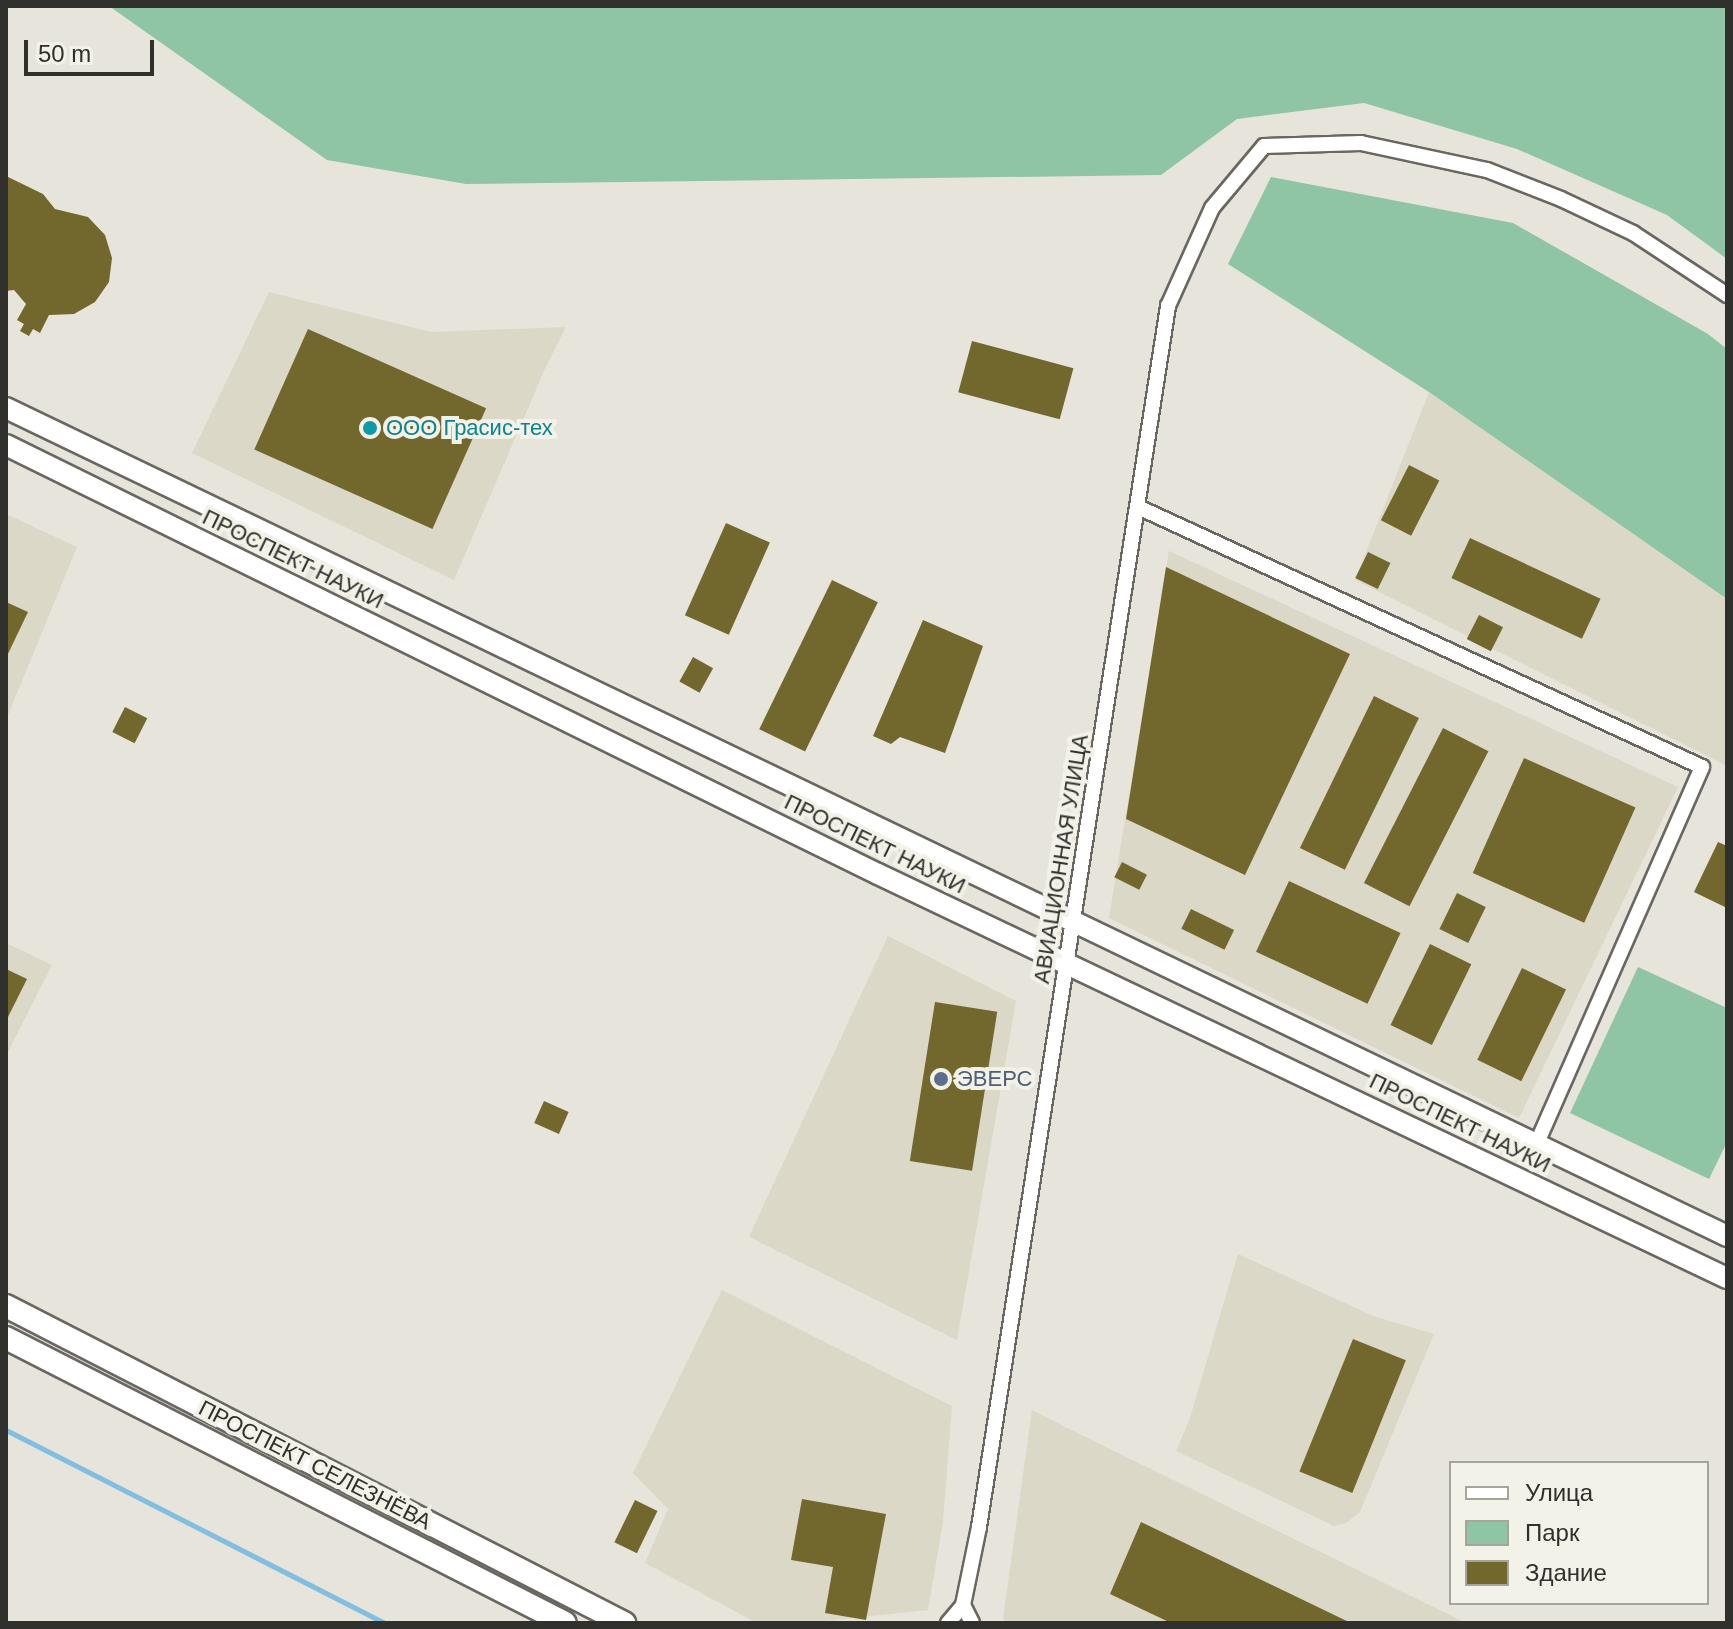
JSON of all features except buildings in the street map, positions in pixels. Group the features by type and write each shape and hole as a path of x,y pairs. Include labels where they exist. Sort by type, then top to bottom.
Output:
{"main road":[{"name":"ПРОСПЕКТ СЕЛЕЗНЁВА","path":"6,1306 624,1623"},
{"name":"ПРОСПЕКТ СЕЛЕЗНЁВА","path":"6,1338 565,1623"}],"street":[{"name":"АВИАЦИОННАЯ УЛИЦА","path":"963,1605 982,1512 1168,306 1212,208 1264,146 1361,143 1487,170 1561,199 1633,233 1727,295"},
{"name":"ПРОСПЕКТ НАУКИ","path":"6,408 1074,919 1727,1236"},
{"name":"ПРОСПЕКТ НАУКИ","path":"6,445 878,874 1727,1278"},
{"path":"1138,507 1702,767 1536,1145"},
{"path":"948,1623 963,1605 972,1623"}],"shaded area":[{"name":"ООО Грасис-тех","path":"269,292 431,332 566,327 454,580 192,453"},
{"path":"1429,392 1727,599 1727,766 1355,580"},
{"path":"6,514 77,547 6,720"},
{"path":"1169,551 1678,787 1519,1118 1109,918"},
{"path":"888,936 1016,1001 957,1340 749,1237"},
{"path":"6,943 52,965 6,1056"},
{"path":"1238,1254 1373,1316 1434,1334 1360,1512 1346,1523 1334,1526 1176,1451 1190,1418"},
{"path":"722,1290 952,1406 943,1522 928,1610 807,1623 757,1623 645,1563 668,1509 633,1473"},
{"path":"1032,1410 1466,1623 1009,1623 1003,1619"}],"green space":[{"path":"109,6 1727,6 1727,259 1667,215 1517,149 1364,103 1237,119 1161,175 466,184 327,160"},
{"path":"1271,177 1513,223 1708,334 1727,349 1727,599 1429,392 1228,264"},
{"path":"1638,967 1727,1008 1727,1142 1709,1179 1570,1113"}],"waterway":[{"path":"6,1430 385,1623"}],"place":[{"name":"ООО Грасис-тех","path":"370,428"},
{"name":"ЭВЕРС","path":"941,1079"}]}
